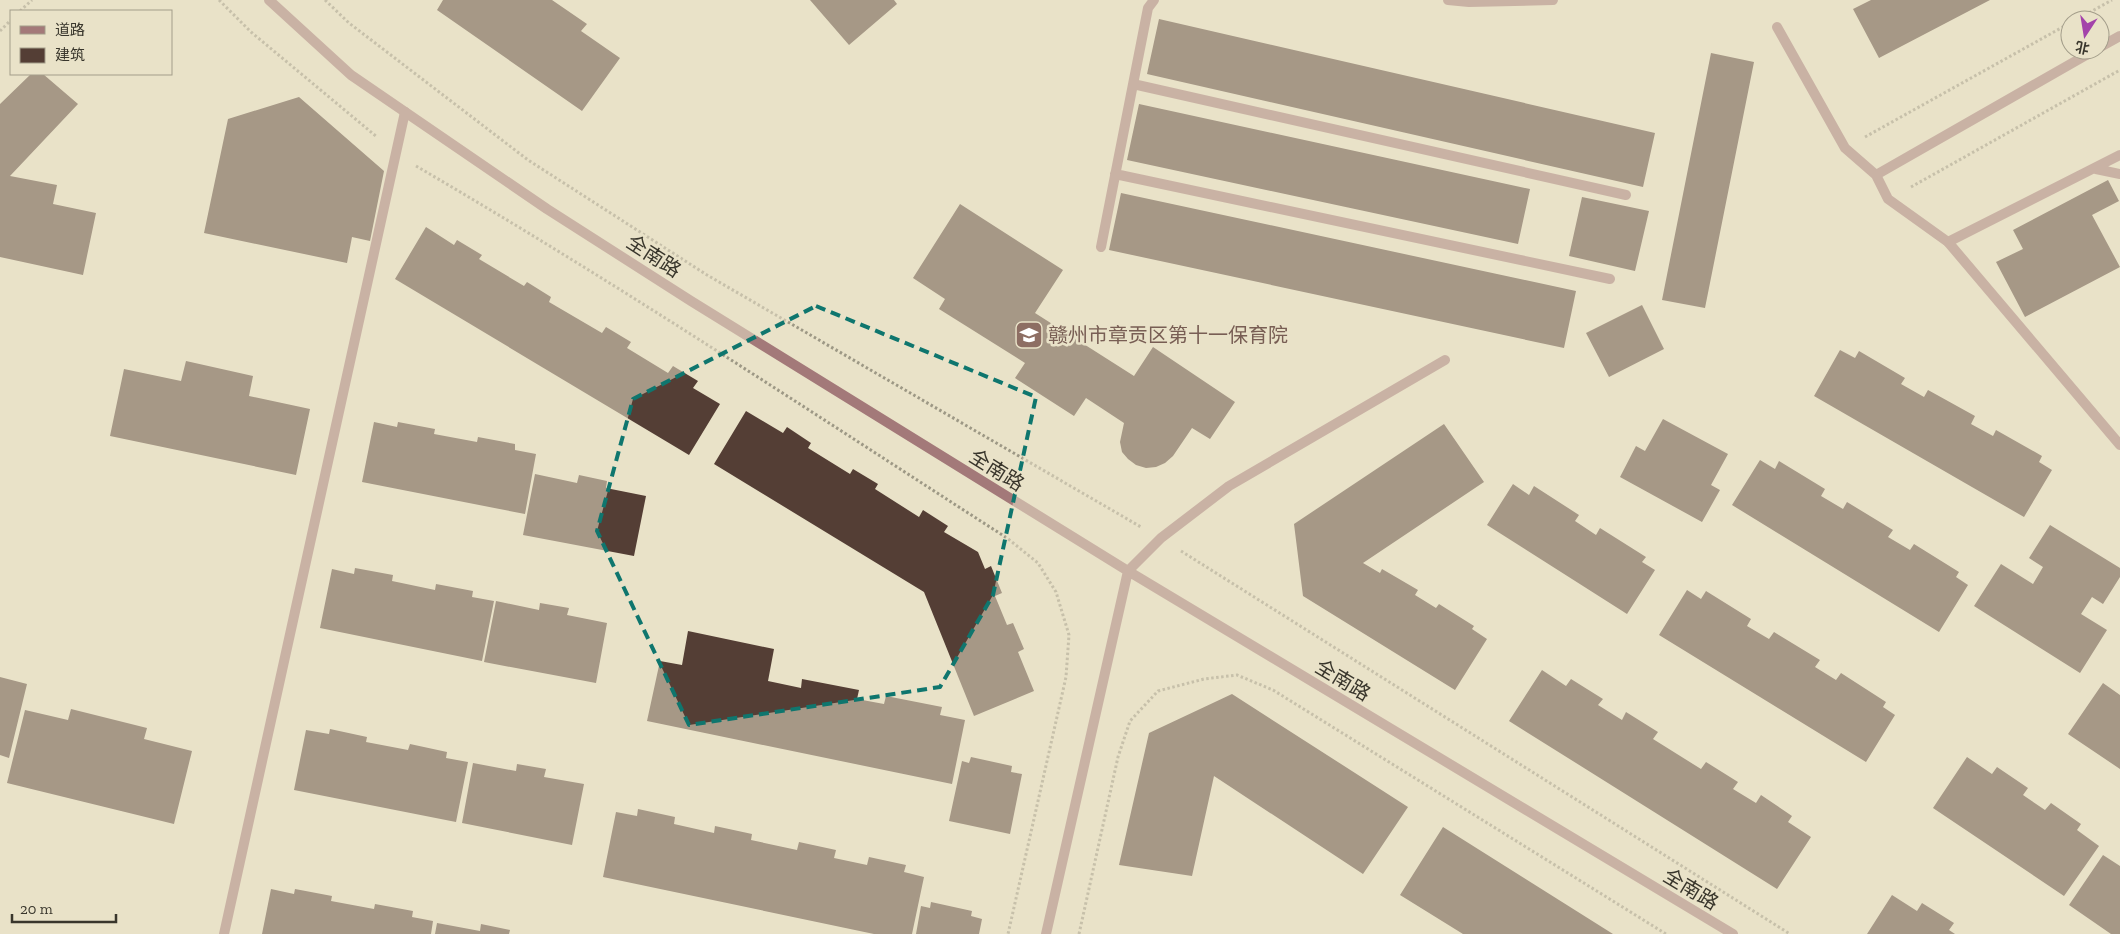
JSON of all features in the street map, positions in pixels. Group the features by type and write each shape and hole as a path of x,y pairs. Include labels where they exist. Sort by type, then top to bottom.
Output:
{"street":[{"name":"全南路","path":"269,0 351,75 547,209 699,306 1128,571 1732,934"},
{"path":"1101,247 1148,8 1154,0"},
{"path":"1448,0 1478,2 1553,0"},
{"path":"1777,27 1845,148 1876,176 1888,199 1948,242 2120,446"},
{"path":"1876,176 2078,60"},
{"path":"1133,84 1626,195"},
{"path":"224,934 405,112"},
{"path":"1948,242 2120,156"},
{"path":"2096,169 2120,174"},
{"path":"1115,174 1610,279"},
{"path":"1046,934 1128,571 1161,538 1229,486 1445,360"}],"path":[{"path":"21,10 32,0"},
{"path":"219,0 251,32 396,153 764,382 1006,538 1038,563 1056,592 1068,635 1066,677 1008,934"},
{"path":"325,0 349,23 544,171 707,275 1161,538 1790,934"},
{"path":"2094,10 2112,0"},
{"path":"0,31 10,21"},
{"path":"1845,148 2060,29"},
{"path":"1888,199 2120,70"},
{"path":"1079,934 1118,757 1130,721 1158,691 1204,679 1237,675 1273,690 1666,934"}],"highlighted area":[{"path":"816,306 1036,397 993,595 940,687 689,725 597,531 633,399"}],"building":[{"path":"443,0 552,0 587,24 581,31 620,58 582,111 437,10"},
{"path":"810,0 894,0 897,4 849,45"},
{"path":"1871,0 1990,0 1879,58 1853,9"},
{"path":"1159,19 1655,133 1643,187 1147,74"},
{"path":"1711,53 1754,62 1705,308 1662,300"},
{"path":"30,75 44,75 78,104 10,176 57,185 53,204 96,213 83,275 0,257 0,104"},
{"path":"299,97 384,171 370,241 352,237 347,263 204,233 228,119"},
{"path":"1139,104 1530,189 1518,244 1127,160"},
{"path":"2108,180 2119,201 2092,215 2120,267 2025,317 1996,262 2023,249 2013,230"},
{"path":"1121,193 1576,291 1564,348 1109,250"},
{"path":"1582,197 1649,211 1635,271 1569,256"},
{"path":"960,204 1063,270 1035,313 1134,376 1153,347 1235,402 1210,439 1192,428 1173,456 1165,463 1156,467 1146,468 1136,465 1122,452 1120,442 1124,423 1086,398 1074,416 1015,378 1025,363 939,309 945,299 913,278"},
{"path":"426,227 454,245 457,240 482,255 479,259 524,286 527,282 551,297 549,302 602,333 606,327 631,342 627,348 668,373 673,366 698,381 693,388 720,404 689,455 395,279"},
{"path":"1642,305 1664,349 1609,377 1586,333"},
{"path":"1840,350 1855,358 1859,351 1905,378 1901,384 1924,397 1928,390 1975,416 1971,424 1993,436 1996,430 2042,456 2039,462 2052,470 2024,517 1814,396"},
{"path":"186,361 253,376 249,396 310,409 296,475 110,436 124,369 181,381"},
{"path":"746,411 783,433 787,427 811,443 808,448 850,474 853,469 878,484 875,489 919,517 923,510 948,526 944,532 978,552 985,569 991,566 1002,593 995,596 1007,625 1013,623 1024,649 1018,652 1034,691 974,716 924,592 714,464"},
{"path":"1663,419 1728,454 1711,485 1720,490 1702,522 1620,477 1636,446 1645,451"},
{"path":"374,422 397,427 398,422 435,429 434,434 477,442 478,437 515,444 515,450 536,454 525,514 362,482"},
{"path":"1444,424 1484,482 1363,563 1380,573 1382,569 1418,590 1415,595 1436,608 1439,604 1474,626 1472,629 1487,639 1455,690 1303,596 1294,524"},
{"path":"1760,460 1775,469 1779,461 1825,489 1821,496 1843,509 1847,502 1893,530 1888,537 1910,550 1914,544 1959,572 1956,577 1968,585 1939,632 1732,505"},
{"path":"535,474 577,483 579,475 607,481 606,488 646,496 634,556 523,535"},
{"path":"1513,484 1529,495 1534,486 1579,515 1575,521 1596,535 1600,528 1646,557 1642,562 1655,570 1627,614 1487,525"},
{"path":"2050,525 2120,568 2120,577 2103,604 2092,597 2081,614 2107,630 2080,673 1974,606 2001,564 2033,584 2043,567 2029,558"},
{"path":"355,568 393,575 392,581 435,590 436,584 473,591 472,597 494,601 482,661 320,628 332,569 354,574"},
{"path":"1687,590 1701,599 1706,591 1751,619 1747,626 1769,639 1774,632 1820,660 1815,667 1836,680 1841,673 1886,702 1883,707 1895,715 1866,762 1659,635"},
{"path":"496,601 539,610 540,603 569,608 567,615 607,623 596,683 484,662"},
{"path":"688,631 774,649 768,681 801,688 802,679 859,690 857,699 884,704 886,696 942,707 940,715 965,720 952,784 647,721 660,661 682,665"},
{"path":"1542,670 1566,686 1571,679 1603,699 1598,705 1622,720 1626,712 1658,732 1653,739 1701,769 1706,762 1738,782 1733,789 1756,803 1761,795 1792,816 1788,822 1811,837 1777,889 1509,721"},
{"path":"0,677 27,684 9,758 0,755"},
{"path":"2103,683 2120,695 2120,769 2068,734"},
{"path":"1232,694 1408,807 1363,874 1214,776 1192,876 1119,865 1149,733"},
{"path":"71,709 147,728 144,739 192,751 174,824 7,783 25,710 68,720"},
{"path":"330,729 367,737 366,742 408,750 410,744 447,752 446,758 468,762 456,822 294,790 306,730 329,734"},
{"path":"971,757 1012,766 1011,772 1022,774 1010,834 949,821 962,761 969,763"},
{"path":"1967,757 1992,774 1997,767 2028,788 2023,795 2045,810 2051,803 2081,824 2077,830 2099,846 2064,896 1933,808"},
{"path":"473,763 516,771 517,764 546,769 544,777 584,784 572,845 462,823"},
{"path":"638,809 675,817 674,824 714,833 715,826 752,834 751,840 797,850 799,842 836,850 834,858 867,865 869,857 906,865 904,872 924,877 912,934 874,934 603,877 616,812 637,816"},
{"path":"1443,827 1613,934 1463,934 1400,895"},
{"path":"2103,855 2120,866 2120,934 2111,934 2069,905"},
{"path":"271,889 294,894 295,889 332,896 331,901 374,909 375,904 413,911 412,917 433,921 431,934 262,934"},
{"path":"1892,895 1917,911 1922,903 1954,923 1949,930 1955,934 1867,934"},
{"path":"931,902 972,911 971,916 982,919 979,934 916,934 921,906 930,908"},
{"path":"437,923 480,931 481,924 510,930 509,934 435,934"}],"place":[{"name":"赣州市章贡区第十一保育院","path":"1029,335"}]}
